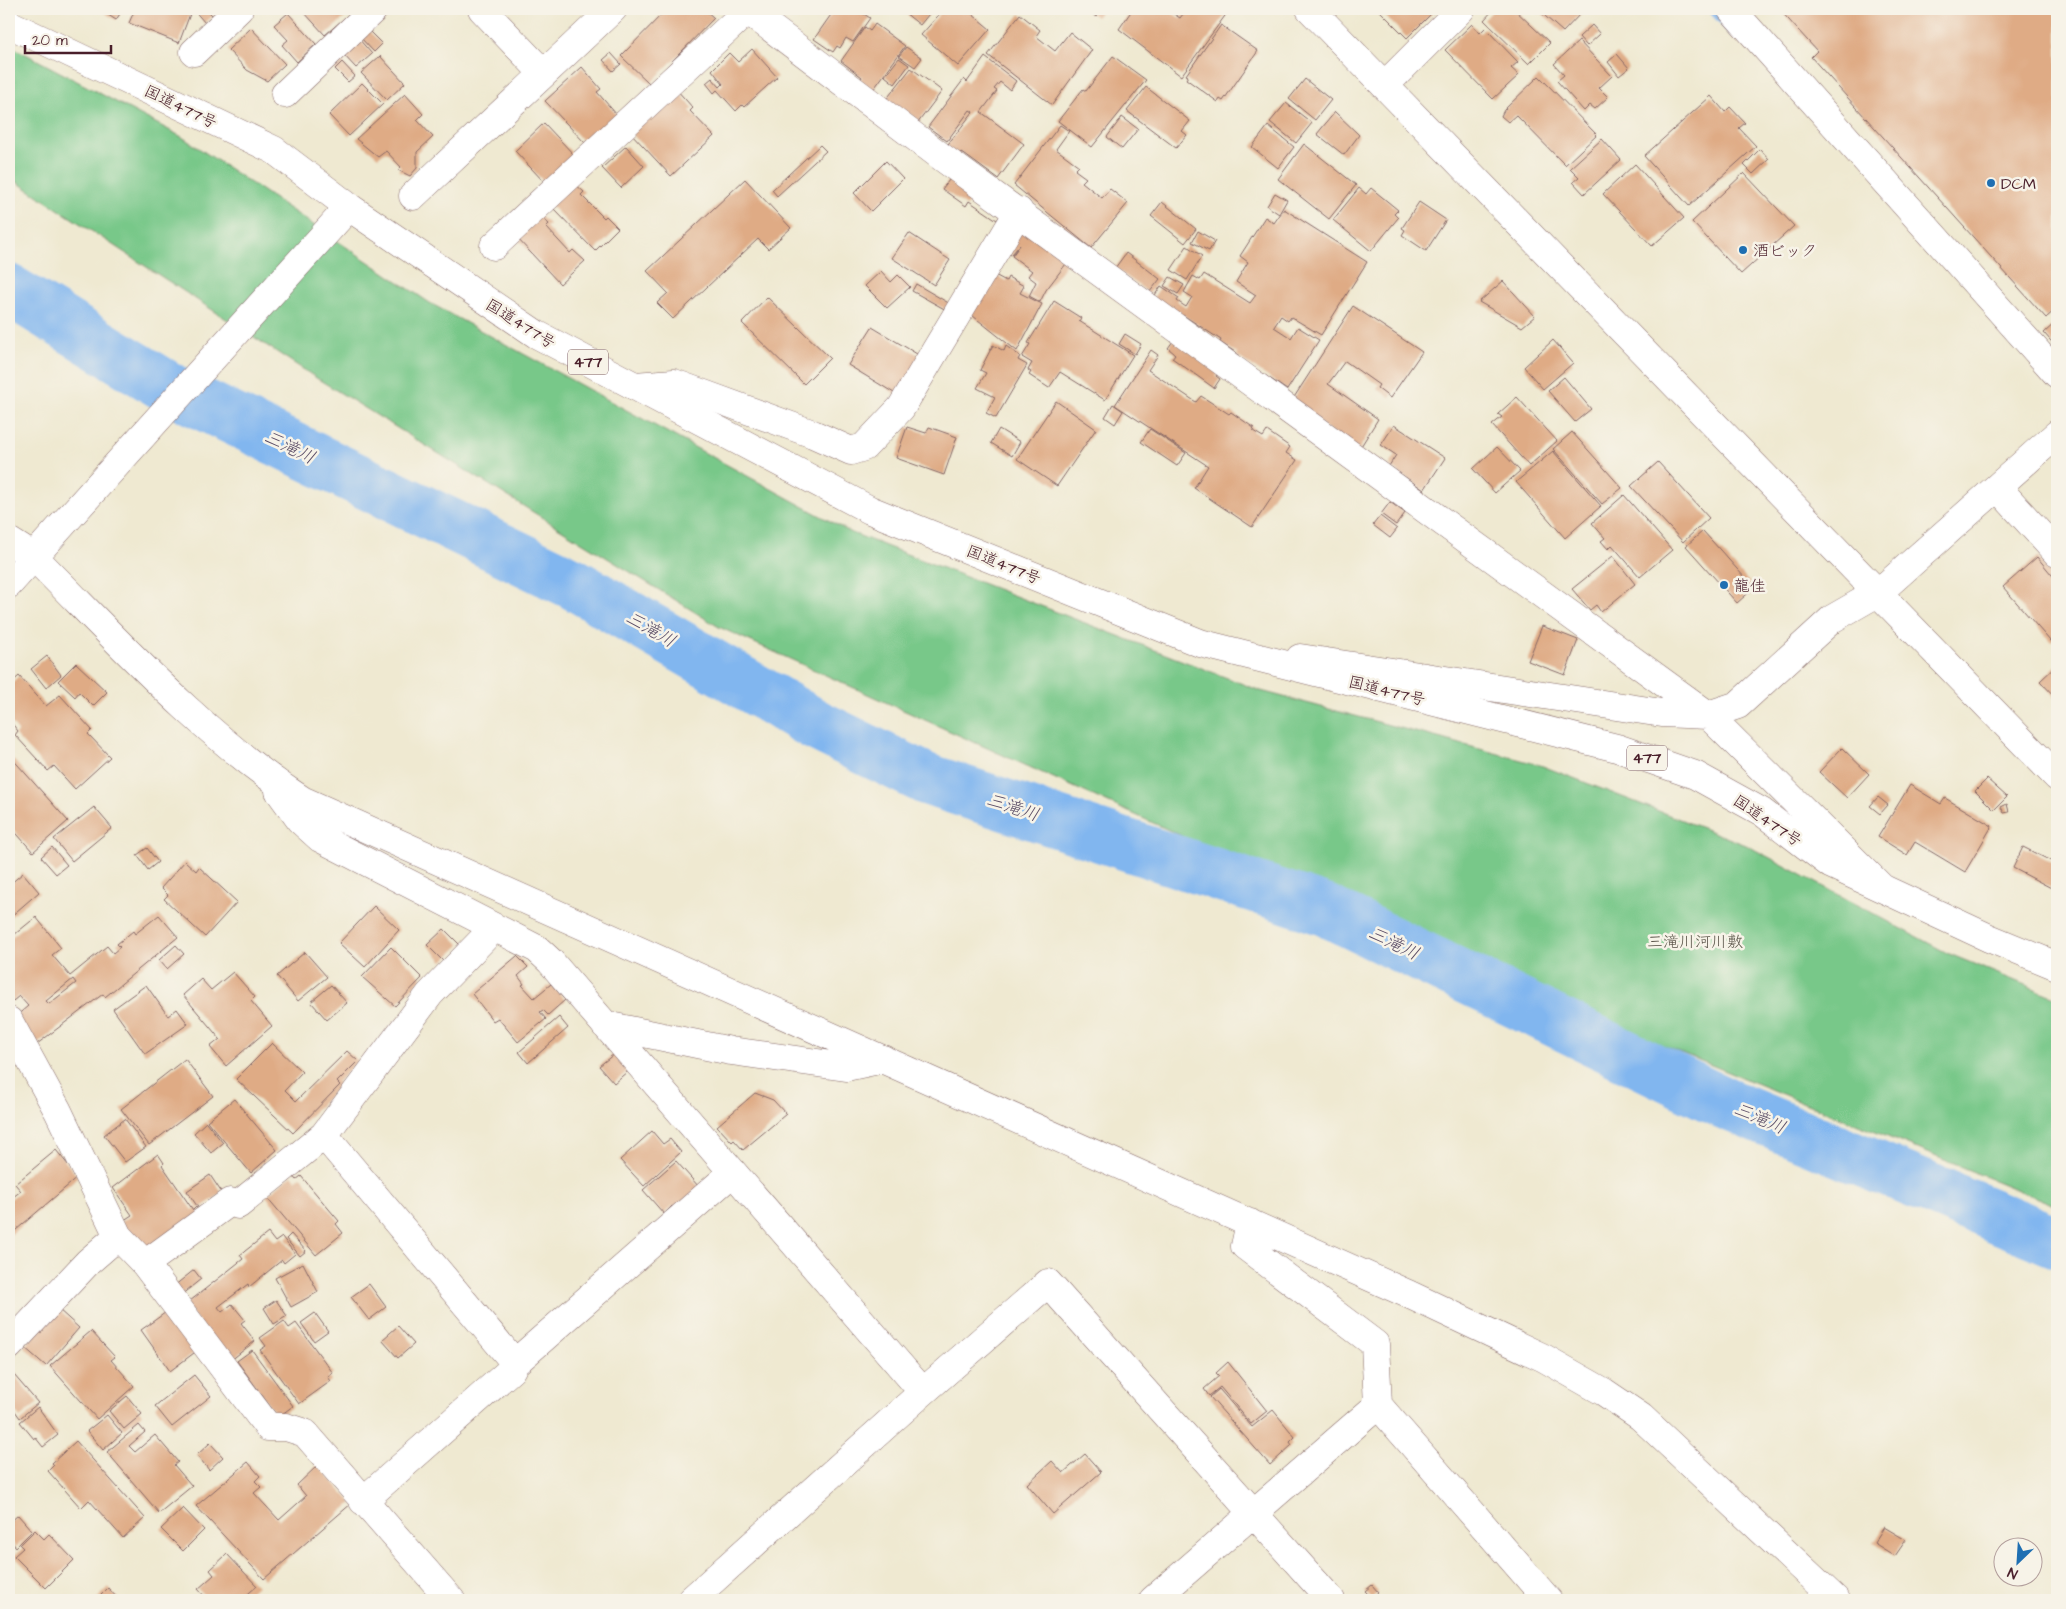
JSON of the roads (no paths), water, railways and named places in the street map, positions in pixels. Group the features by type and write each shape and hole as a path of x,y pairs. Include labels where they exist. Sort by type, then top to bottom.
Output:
{"main road":[{"path":"194,52 239,9"},
{"path":"285,94 374,9"},
{"path":"482,9 543,73"},
{"path":"414,196 613,9"},
{"path":"494,246 747,9 944,158 1708,715 1882,888"},
{"path":"1310,9 2057,777"},
{"path":"1385,85 1460,9"},
{"path":"1731,9 2057,374"},
{"name":"国道477号","path":"9,24 274,150 348,207 536,334 870,510 1200,643 1617,748 1686,772 1762,812 1830,864 1988,938 2057,966"},
{"path":"9,584 348,207"},
{"path":"634,386 674,383 813,434 851,451 864,448 901,408 1019,211"},
{"path":"1200,643 1662,713 1708,715 1738,705 1832,619 1879,592 2057,434"},
{"path":"1998,488 2057,554"},
{"path":"9,541 34,557 182,704 271,779 302,800 1250,1223 1544,1358 1604,1392 1641,1416 1836,1600"},
{"path":"271,779 300,820 320,838 536,949 550,961 923,1392"},
{"path":"145,1264 230,1202 238,1205 324,1134 430,994 494,928"},
{"path":"9,1021 58,1111 118,1236 145,1264 268,1427 286,1427 305,1433 451,1600"},
{"path":"605,1025 731,1051 846,1067 883,1059"},
{"path":"324,1134 515,1363"},
{"path":"363,1501 511,1370 515,1363 732,1172"},
{"path":"1250,1223 1245,1246 1374,1344 1378,1405 1548,1600"},
{"path":"9,1346 88,1262 118,1236"},
{"path":"691,1600 1048,1283 1330,1600"},
{"path":"1153,1600 1252,1512 1378,1405"}],"waterway":[{"path":"1712,9 1734,33"},
{"name":"三滝川","path":"9,290 171,389 572,583 816,725 926,779 1325,910 1724,1103 2057,1242"}],"place":[{"name":"DCM","path":"1991,183"},
{"name":"酒ビック","path":"1743,250"},
{"name":"龍佳","path":"1724,585"}],"park label":[{"name":"三滝川河川敷","path":"1695,941"}]}
